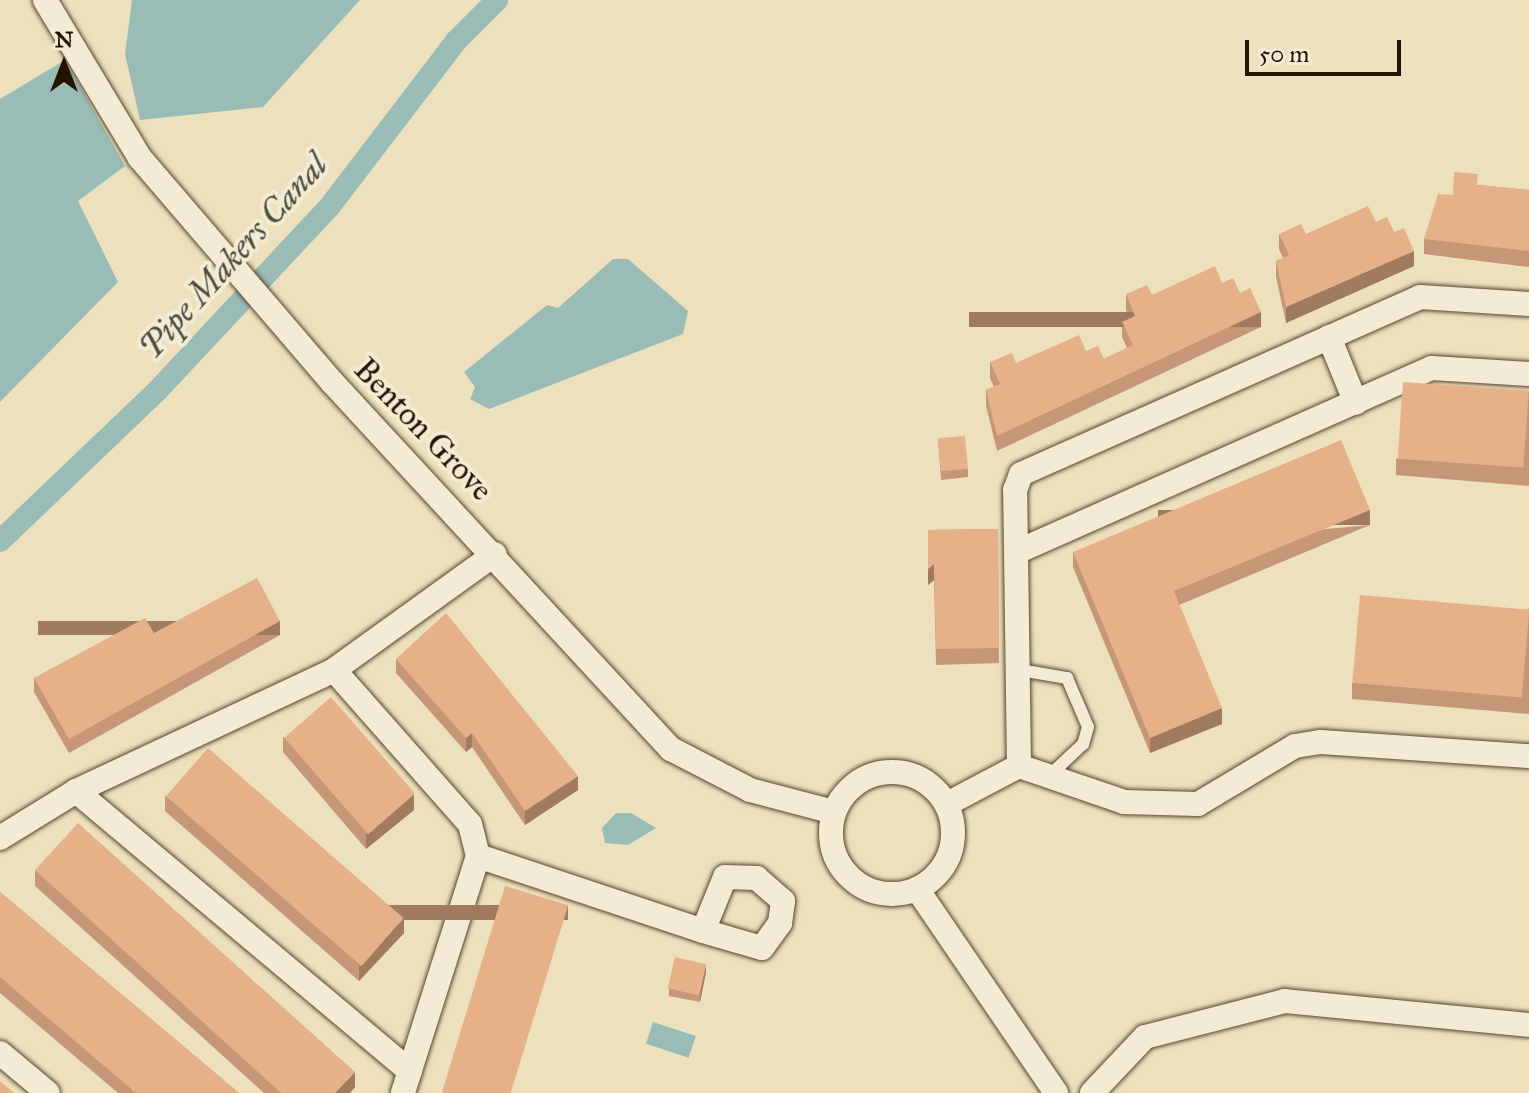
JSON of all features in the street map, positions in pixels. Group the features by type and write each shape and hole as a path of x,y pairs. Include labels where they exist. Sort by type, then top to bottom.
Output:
{"street":[{"name":"Benton Grove","path":"45,0 140,158 293,336 671,749 750,790 834,812"},
{"path":"1019,766 1021,550 1015,490 1021,474 1420,297 1529,304"},
{"path":"1329,337 1356,403"},
{"path":"1021,550 1432,368 1529,374"},
{"path":"0,838 76,791 334,670 495,554"},
{"path":"76,791 407,1082 478,856 470,824 334,670"},
{"path":"947,804 1019,766 1124,802 1198,804 1295,746 1321,742 1529,756"},
{"path":"898,771 926,782 947,804 950,853 917,889 877,892 850,877 834,852 834,812 859,781 898,771"},
{"path":"478,856 703,931"},
{"path":"917,889 1056,1093"},
{"path":"1092,1093 1145,1037 1285,1001 1529,1025"},
{"path":"0,1053 48,1093"}],"lane":[{"path":"1020,670 1067,678 1088,727 1083,744 1049,776"}],"water":[{"path":"132,0 360,0 263,107 140,120 125,54"},
{"path":"65,60 125,166 78,201 118,282 0,402 0,99"},
{"path":"613,259 628,259 688,311 683,334 489,409 470,399 475,387 464,372 547,305 558,308"},
{"path":"616,813 631,813 656,828 628,845 605,843 602,828"},
{"path":"653,1022 696,1036 689,1058 646,1044"}],"building":[{"path":"1454,172 1478,174 1477,185 1529,190 1529,251 1424,239 1438,194 1453,195"},
{"path":"1368,206 1376,222 1387,217 1394,232 1404,228 1414,251 1286,307 1276,261 1289,255 1279,234 1301,224 1306,234"},
{"path":"1215,266 1222,283 1233,278 1240,293 1250,288 1261,312 997,436 986,390 1000,384 990,362 1012,353 1016,363 1079,335 1086,351 1098,346 1104,359 1133,345 1122,322 1135,316 1126,294 1147,285 1152,295"},
{"path":"1403,382 1529,391 1523,468 1398,459"},
{"path":"965,436 968,469 941,471 938,438"},
{"path":"1341,440 1370,510 1174,591 1222,708 1150,738 1073,552"},
{"path":"998,529 999,648 936,649 934,564 928,569 928,530"},
{"path":"257,578 280,621 69,739 34,678 145,618 154,633"},
{"path":"1360,595 1529,610 1522,697 1352,683"},
{"path":"446,613 578,776 525,811 472,733 466,738 396,659"},
{"path":"331,697 415,794 368,834 284,738"},
{"path":"208,748 403,918 361,966 166,796"},
{"path":"78,823 355,1072 335,1093 281,1093 35,870"},
{"path":"505,886 568,905 511,1093 442,1093"},
{"path":"0,892 239,1093 136,1093 0,977"},
{"path":"675,957 706,964 699,995 668,988"},
{"path":"0,1081 14,1093 0,1093"}],"waterway":[{"name":"Pipe Makers Canal","path":"0,541 157,391 330,206 456,41 497,0"}]}
